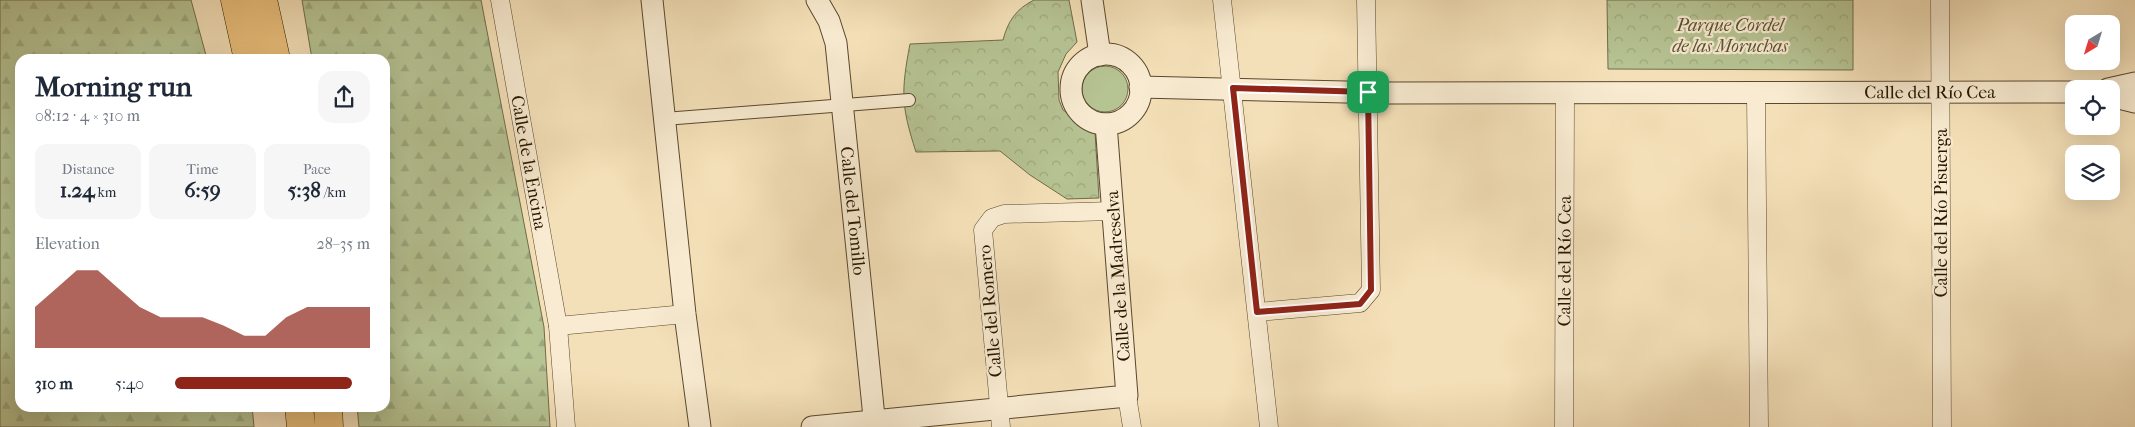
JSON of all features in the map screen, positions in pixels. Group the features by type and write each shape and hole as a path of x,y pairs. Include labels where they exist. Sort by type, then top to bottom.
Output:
{"highway":[{"path":"235,0 247,54"},
{"path":"263,0 275,54"},
{"path":"300,412 301,427"},
{"path":"328,412 329,427"}],"street":[{"name":"Calle de la Encina","path":"500,0 558,326 566,427"},
{"path":"652,0 685,314 700,427"},
{"name":"Calle del Tomillo","path":"817,0 829,22 836,43 874,423"},
{"path":"1092,0 1100,55"},
{"path":"1222,0 1269,427"},
{"path":"1257,312 1360,304 1371,290 1366,0"},
{"name":"Calle del Río Pisuerga","path":"1940,0 1942,427"},
{"path":"1100,55 1112,55 1132,66 1138,76 1140,88 1139,99 1135,109 1117,122 1106,124 1097,123 1082,114 1075,107 1071,88 1073,76 1079,66 1089,59 1100,55"},
{"path":"2120,87 2135,84"},
{"name":"Calle del Río Cea","path":"1140,88 1565,94 2065,92"},
{"name":"Calle del Río Cea","path":"1564,427 1565,94"},
{"path":"1756,94 1759,427"},
{"path":"2120,98 2135,102"},
{"path":"664,119 842,103 909,100"},
{"name":"Calle de la Madreselva","path":"1106,124 1132,427"},
{"name":"Calle del Romero","path":"1000,418 983,230 992,218 1004,214 1113,211"},
{"path":"558,326 685,314"},
{"path":"812,427 1000,418 1128,396"}],"green space":[{"path":"0,0 191,0 206,54 15,54 15,412 253,412 254,427 0,427"},
{"path":"302,0 481,0 544,327 550,427 359,427 358,412 390,412 390,54 311,54"},
{"path":"1034,0 1069,0 1077,42 1066,54 1058,72 1059,100 1063,110 1095,132 1099,198 1067,199 1030,175 1000,151 916,152 907,122 904,98 905,74 910,44 1003,40 1007,27 1014,16 1022,7"},
{"name":"Parque Cordel de las Moruchas","path":"1607,0 1853,0 1853,70 1608,69"},
{"path":"1101,66 1109,66 1118,70 1124,76 1128,89 1124,102 1118,108 1109,112 1101,112 1092,108 1086,102 1082,93 1082,85 1086,76 1092,70"}],"route":[{"path":"1233,88 1368,92 1371,290 1360,304 1257,312 1233,88"}]}
